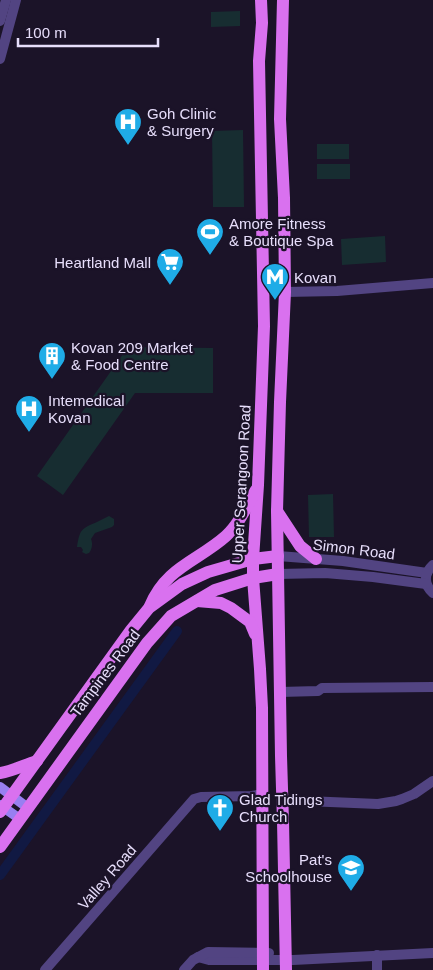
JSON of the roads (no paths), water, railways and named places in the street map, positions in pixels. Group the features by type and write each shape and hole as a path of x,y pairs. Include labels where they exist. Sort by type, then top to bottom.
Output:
{"main road":[{"name":"Upper Serangoon Road","path":"261,0 262,30 259,61 264,326 253,578 262,708 263,961"},
{"path":"283,0 280,119 284,198 285,292 277,511 285,961"},
{"path":"149,608 155,593 166,580 184,565 214,546 232,529 244,512 258,485"},
{"path":"277,511 300,546 316,559"},
{"name":"Tampines Road","path":"1,808 12,796 131,630 149,608 182,584 208,572 253,559 278,556"},
{"name":"Tampines Road","path":"0,847 147,642 171,616 215,590 253,578 278,574"},
{"path":"196,601 221,603 232,608 250,622 258,640"},
{"path":"0,773 37,761"},
{"path":"0,787 28,808"},
{"path":"1,808 20,819"}],"street":[{"path":"0,20 6,0"},
{"path":"0,59 16,0"},
{"path":"285,292 337,291 433,283"},
{"name":"Simon Road","path":"278,556 343,561 382,568 430,569"},
{"path":"430,569 426,584 433,593"},
{"name":"Simon Road","path":"278,574 331,573 426,584"},
{"path":"280,688 318,685 322,688 433,686"},
{"path":"282,800 378,804 396,801 414,794 433,781"},
{"name":"Valley Road","path":"45,970 191,804 204,801 258,802 263,800"},
{"path":"184,970 193,960 208,952 263,961 433,953"},
{"path":"377,956 377,970"}],"waterway":[{"path":"0,875 177,631"}],"place":[{"name":"Goh Clinic & Surgery","path":"128,146"},
{"name":"Amore Fitness & Boutique Spa","path":"210,256"},
{"name":"Heartland Mall","path":"170,286"},
{"name":"Kovan","path":"275,301"},
{"name":"Kovan 209 Market & Food Centre","path":"52,380"},
{"name":"Intemedical Kovan","path":"29,433"},
{"name":"Glad Tidings Church","path":"220,832"},
{"name":"Pat's Schoolhouse","path":"351,892"}]}
